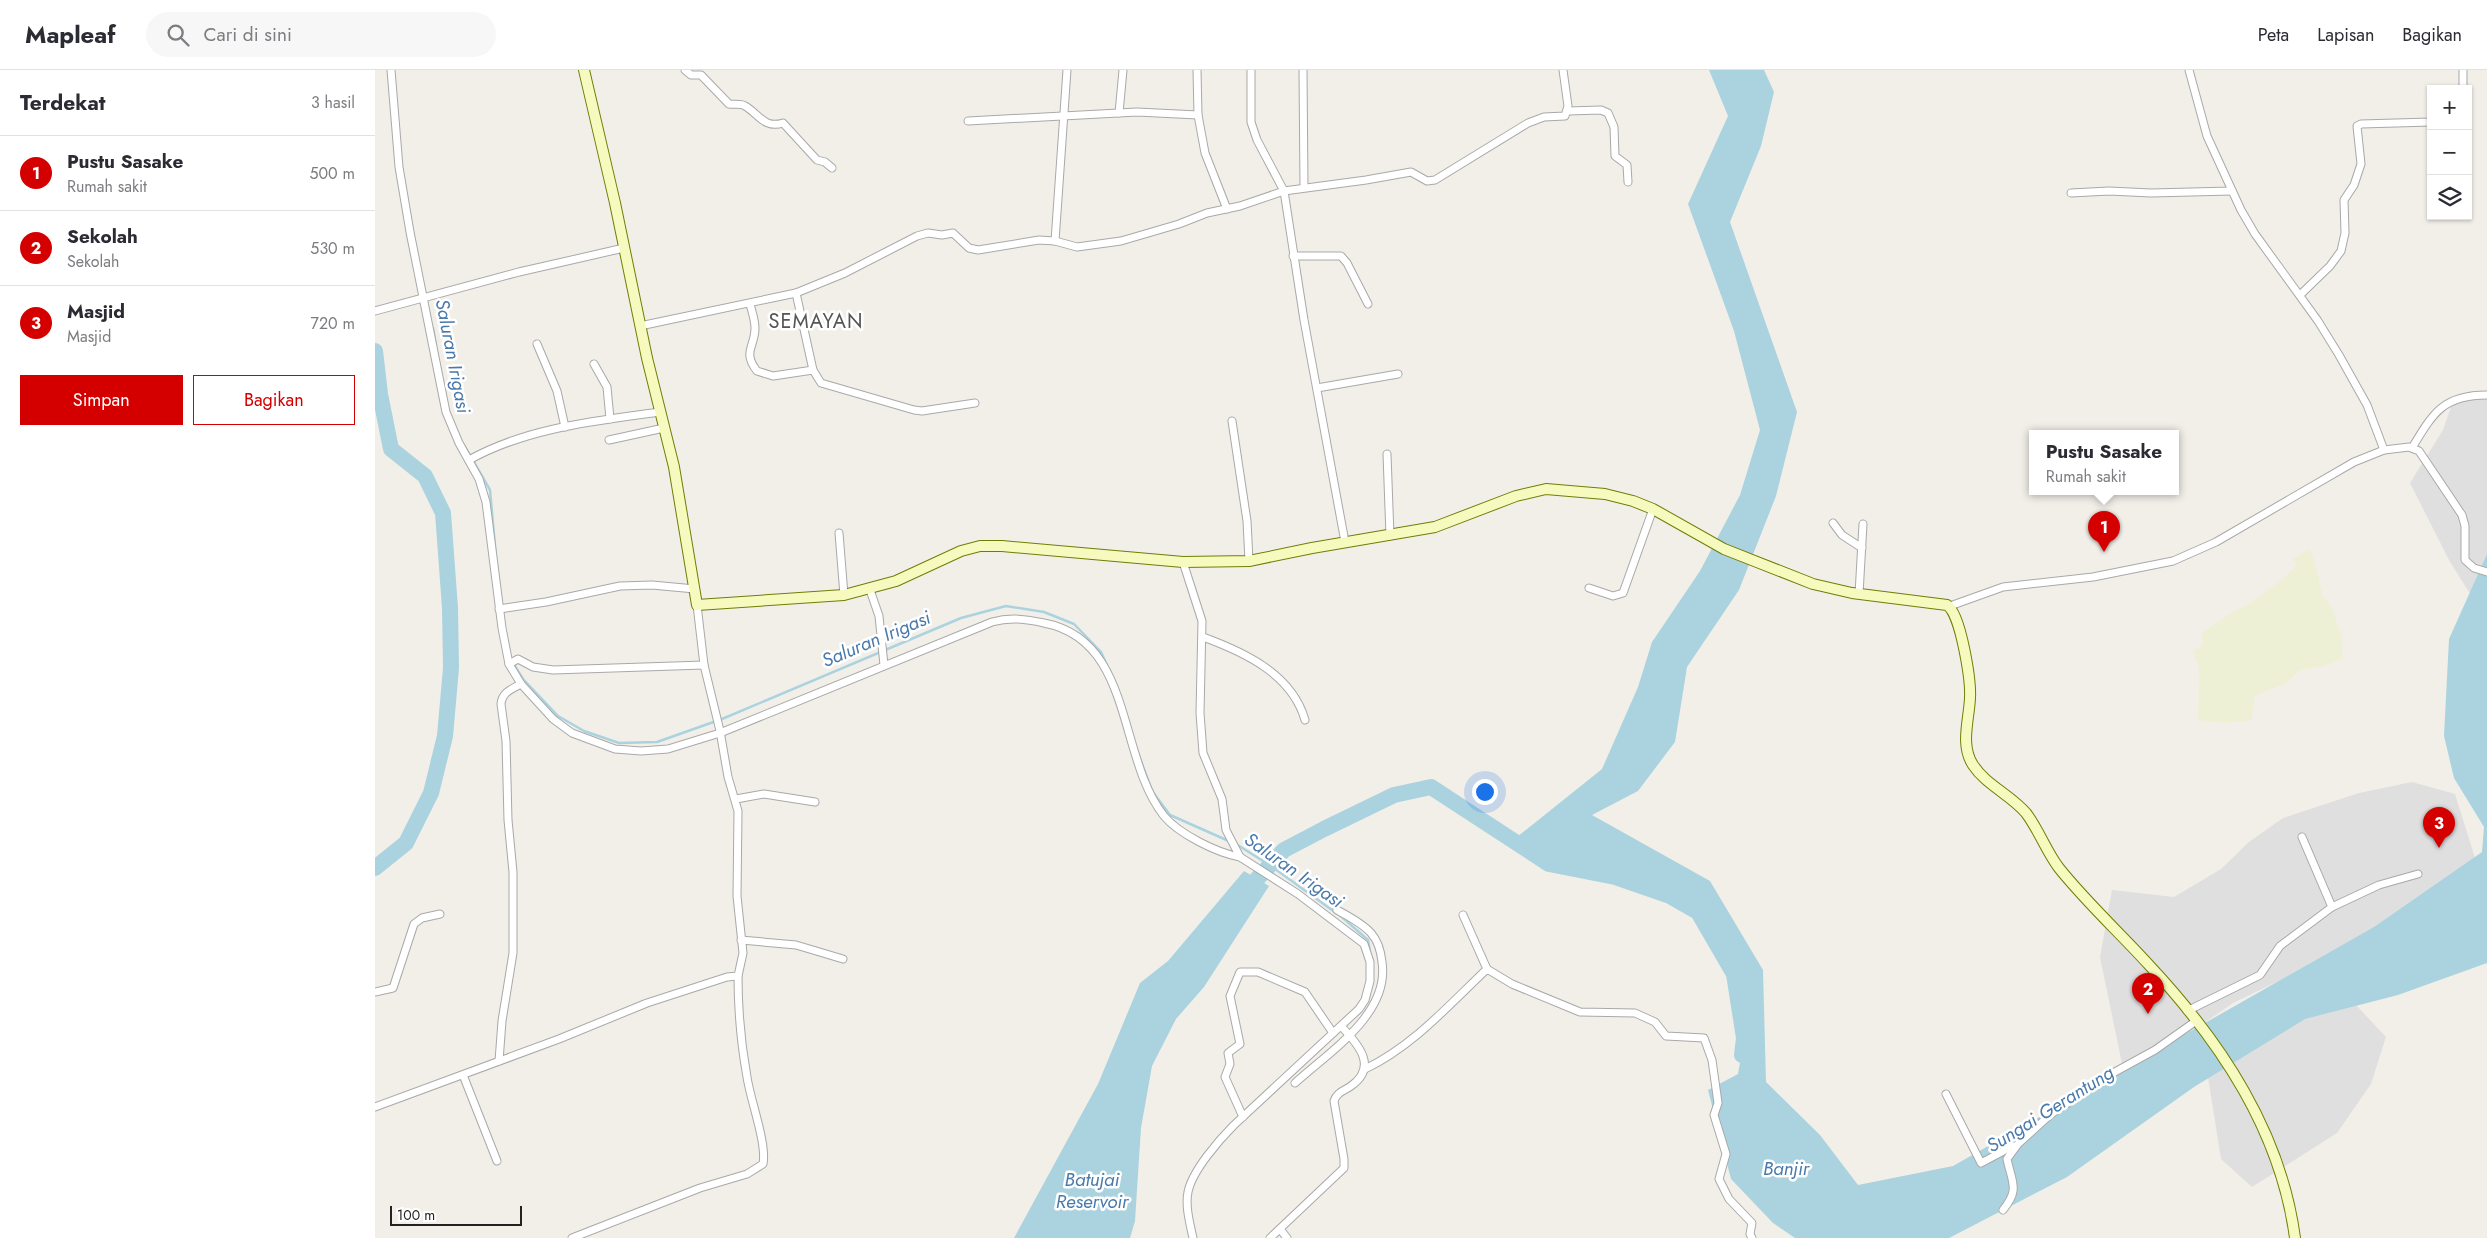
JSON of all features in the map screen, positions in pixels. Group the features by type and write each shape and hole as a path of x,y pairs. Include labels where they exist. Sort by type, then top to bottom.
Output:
{"street":[{"path":"391,70 399,166 414,258 424,298 446,412 449,424 471,458 486,502 500,609 513,662 521,684 543,709 566,729 587,740 615,748 641,751 668,749 720,732 970,630 999,620 1023,619 1051,624 1070,631 1091,647 1104,663 1146,785 1164,816 1203,843 1229,855 1241,858 1298,894 1375,938 1381,953 1382,978 1375,1005 1368,1016 1345,1030 1333,1033 1222,1138 1190,1184 1187,1198 1193,1238"},
{"path":"573,1238 700,1188 747,1174 763,1164 763,1148 747,1077 738,1005 738,976 743,956 737,896 736,800 728,777 720,732 704,665 695,589 678,486 584,70"},
{"path":"685,70 691,75 701,75 729,104 744,105 766,124 775,126 783,123 817,160 825,162 832,168"},
{"path":"1055,241 1067,70"},
{"path":"1119,113 1123,70"},
{"path":"1197,70 1198,115 1208,163 1227,209"},
{"path":"1251,70 1250,107 1253,131 1284,191 1293,256 1345,542"},
{"path":"1303,70 1304,187"},
{"path":"1563,70 1568,111"},
{"path":"2189,70 2207,136 2249,224 2323,328 2367,405 2384,450"},
{"path":"2463,70 2463,85"},
{"path":"641,326 796,294 853,269 921,234 953,233 969,248 978,250 1023,241 1055,241 1083,248 1121,241 1179,224 1207,213 1304,187 1366,180 1411,172 1427,181 1435,180 1528,123 1544,118 1563,116 1568,111 1601,110 1607,113 1614,127 1615,156 1627,165 1628,182"},
{"path":"968,121 1119,113 1198,115"},
{"path":"2300,295 2330,266 2341,251 2345,234 2344,200 2354,185 2361,164 2357,126 2361,124 2427,122"},
{"path":"2071,193 2109,191 2151,193 2233,191"},
{"path":"375,311 519,272 624,248"},
{"path":"1293,256 1330,254 1341,256 1347,263 1368,304"},
{"path":"796,294 813,370 818,380 824,385 913,410 922,411 975,403"},
{"path":"749,304 755,330 749,348 750,357 757,371 773,376 813,370"},
{"path":"537,344 557,391 565,427"},
{"path":"595,364 607,387 610,419"},
{"path":"1317,388 1398,374"},
{"path":"2413,448 2427,422 2443,406 2460,398 2487,395"},
{"path":"471,458 511,441 565,427 660,412"},
{"path":"1232,421 1247,521 1249,561"},
{"path":"609,440 664,428"},
{"path":"1950,606 2003,587 2095,576 2173,561 2216,542 2348,465 2384,450 2413,448 2419,451 2462,515 2465,526 2465,560 2475,568 2487,572"},
{"path":"1387,454 1390,536"},
{"path":"697,605 844,595 870,590 917,573 961,551 980,546 1002,546 1183,562 1249,561 1345,542 1435,528 1511,498 1546,488 1605,494 1633,501 1653,509 1731,552 1813,584 1859,594 1943,603 1950,606 1961,630 1970,692 1966,732 1972,764 2027,814 2059,867 2151,967 2197,1021 2216,1048 2264,1128 2286,1187 2295,1238"},
{"path":"1589,588 1613,596 1623,593 1653,509"},
{"path":"1833,523 1841,535 1862,548"},
{"path":"1859,594 1863,524"},
{"path":"839,533 844,595"},
{"path":"1183,562 1198,604 1203,636 1200,675 1201,743 1206,765 1222,799 1226,830 1241,858"},
{"path":"500,609 620,586 652,585 695,589"},
{"path":"870,590 879,616 884,665"},
{"path":"1203,636 1247,656 1278,678 1292,690 1305,720"},
{"path":"513,662 553,670 704,665"},
{"path":"499,1061 502,1021 513,953 513,872 508,820 506,742 501,704 503,696 521,684"},
{"path":"736,800 764,794 815,802"},
{"path":"2302,837 2332,907"},
{"path":"2187,1010 2260,975 2280,946 2332,907 2379,885 2418,874"},
{"path":"1295,1083 1345,1030 1363,1004 1369,988 1371,972 1369,956 1364,944 1337,910"},
{"path":"375,992 393,988 414,924 422,918 440,914"},
{"path":"1463,915 1487,969 1512,984 1580,1012 1635,1013 1655,1022 1666,1036 1704,1038 1712,1060 1718,1104 1714,1115 1725,1154 1719,1179 1729,1199 1752,1224 1750,1234 1752,1238"},
{"path":"741,940 796,945 843,959"},
{"path":"1365,1069 1405,1045 1487,969"},
{"path":"1243,1117 1225,1077 1230,1064 1228,1053 1240,1044 1230,996 1240,972 1258,972 1305,992 1333,1033"},
{"path":"375,1107 683,990 731,976 738,976"},
{"path":"1946,1094 1981,1163 2018,1144 2051,1114 2113,1073 2155,1050 2197,1021"},
{"path":"1270,1238 1344,1168 1334,1101 1339,1093 1360,1080 1365,1069 1363,1055 1345,1030"},
{"path":"463,1075 497,1161"},
{"path":"2003,1210 2014,1194 2014,1182 2007,1163 2018,1144"},
{"path":"1280,1229 1287,1238"}],"shaded area":[{"path":"2487,395 2487,722 2474,600 2449,560 2410,483 2443,430 2453,401"},
{"path":"2412,782 2455,794 2480,874 2318,962 2233,1003 2125,1078 2100,957 2112,890 2174,897 2221,869 2249,842 2283,818 2359,793"},
{"path":"2356,1005 2386,1037 2371,1084 2337,1133 2252,1187 2221,1159 2207,1071 2252,1033"}],"green space":[{"path":"2307,550 2312,553 2323,596 2331,606 2341,633 2343,658 2324,666 2300,670 2286,683 2255,696 2251,720 2224,723 2198,720 2199,669 2193,651 2204,643 2201,634 2232,612 2251,603 2283,578 2294,568 2296,564 2293,559"}],"water":[{"name":"Banjir","path":"1709,70 1764,70 1774,92 1761,146 1730,222 1797,412 1776,496 1739,590 1687,667 1675,742 1638,791 1592,815 1710,881 1763,970 1766,1082 1820,1135 1858,1185 1953,1166 2374,927 2482,852 2484,827 2454,778 2444,736 2449,639 2487,554 2487,963 2398,995 2305,1019 2194,1087 2067,1177 1949,1238 1795,1238 1773,1223 1731,1179 1708,1090 1738,1074 1744,1038 1734,974 1698,912 1670,896 1615,877 1549,864 1512,841 1602,769 1638,687 1652,642 1700,571 1740,495 1760,430 1734,331 1688,204 1728,116"},
{"name":"Batujai Reservoir","path":"1244,871 1269,886 1204,987 1176,1019 1152,1066 1141,1128 1135,1221 1130,1238 1014,1238 1098,1084 1140,983 1168,961"}],"waterway":[{"name":"Saluran Irigasi","path":"433,328 436,345"},
{"path":"375,351 380,394 391,449 425,476 443,513 450,608 451,668 445,736 431,793 406,843 375,868"},
{"name":"Saluran Irigasi","path":"464,445 490,490 496,557"},
{"name":"Saluran Irigasi","path":"513,663 523,679 558,716 584,731 619,743 657,742 722,719 961,618 1006,606 1044,612 1074,624 1101,652 1111,674"},
{"name":"Saluran Irigasi","path":"1137,750 1152,791 1170,815 1231,842"},
{"name":"Sungai Gerantung","path":"1257,879 1284,850 1394,795 1431,787 1549,864 1615,877 1670,896 1698,912 1734,974 1744,1038 1742,1055"},
{"name":"Saluran Irigasi","path":"1236,844 1271,866 1343,918 1368,940 1370,951"}],"place":[{"name":"Pustu Sasake","path":"2104,552"},
{"name":"Masjid","path":"2439,848"},
{"name":"Sekolah","path":"2148,1014"}],"district":[{"name":"SEMAYAN","path":"816,321"}]}
